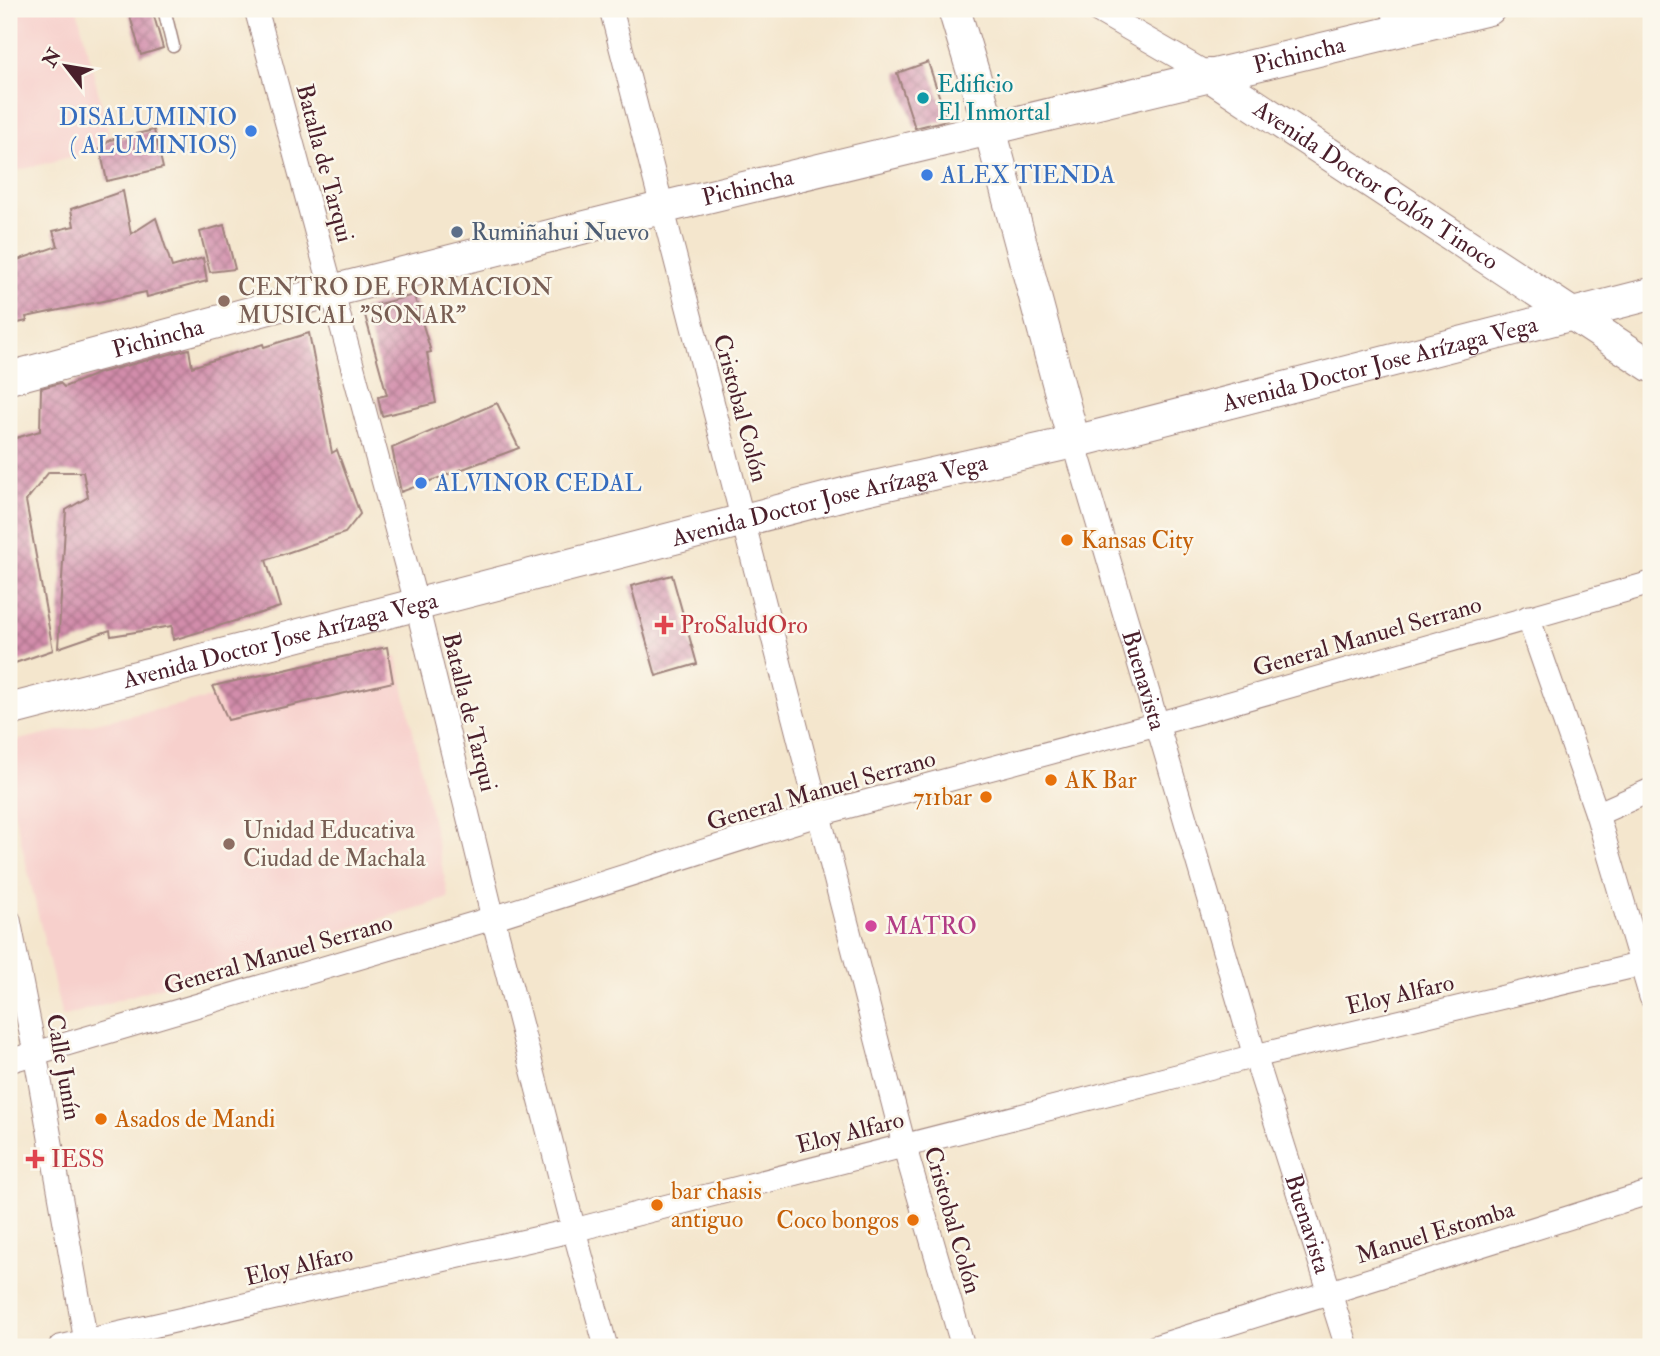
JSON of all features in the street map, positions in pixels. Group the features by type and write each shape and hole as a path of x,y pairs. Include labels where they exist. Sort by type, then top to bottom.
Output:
{"main road":[{"name":"Buenavista","path":"954,9 990,129 1074,442"},
{"name":"Pichincha","path":"9,378 332,291 1209,75 1391,21 1489,9"},
{"name":"Avenida Doctor Colón Tinoco","path":"1209,75 1651,366"},
{"name":"Avenida Doctor Jose Arízaga Vega","path":"9,710 852,492 1074,442 1651,294"}],"street":[{"name":"Batalla de Tarqui","path":"256,9 417,606 493,918 573,1230 606,1347"},
{"name":"Cristobal Colón","path":"611,9 904,1145 963,1347"},
{"name":"Avenida Doctor Colón Tinoco","path":"1095,9 1209,75"},
{"name":"Buenavista","path":"1074,442 1255,1056 1347,1347"},
{"name":"General Manuel Serrano","path":"9,1061 493,918 820,814 1157,724 1651,583"},
{"path":"1528,617 1646,964 1651,997"},
{"path":"1597,814 1651,790"},
{"name":"Calle Junín","path":"9,920 87,1344"},
{"name":"Eloy Alfaro","path":"60,1347 87,1344 573,1230 1255,1056 1646,964"},
{"name":"Manuel Estomba","path":"1155,1347 1651,1192"}],"lane":[{"path":"164,9 173,46"}],"shaded area":[{"path":"9,9 77,9 112,146 9,173 9,44 15,41"},
{"name":"Unidad Educativa Ciudad de Machala","path":"397,657 449,898 62,1017 9,790 9,742"}],"building":[{"path":"128,9 152,9 163,48 141,55"},
{"name":"Edificio El Inmortal","path":"928,62 947,120 915,128 897,73"},
{"path":"154,130 163,168 107,181 100,149 110,140"},
{"path":"123,191 131,234 156,218 172,267 203,258 207,281 147,297 146,292 26,317 27,321 9,325 9,263 58,246 53,231 74,226 71,209"},
{"path":"224,225 235,269 210,272 200,232"},
{"path":"414,295 431,352 427,353 436,403 382,416 378,397 387,395 363,308"},
{"path":"309,333 332,453 337,450 360,514 345,533 266,560 280,607 173,640 172,626 111,636 110,630 58,648 66,510 88,497 83,472 49,472 26,501 53,650 9,665 9,440 40,431 41,388 60,383 64,387 99,373 189,349 192,367 263,344 264,347"},
{"path":"497,403 519,448 401,492 392,448"},
{"name":"ProSaludOro","path":"672,575 697,664 656,676 631,586"},
{"path":"387,647 393,682 228,720 213,686"}],"place":[{"name":"Edificio El Inmortal","path":"923,98"},
{"name":"DISALUMINIO ( ALUMINIOS)","path":"251,131"},
{"name":"ALEX TIENDA","path":"927,175"},
{"name":"Rumiñahui Nuevo","path":"457,232"},
{"name":"CENTRO DE FORMACION MUSICAL \"SONAR\"","path":"224,301"},
{"name":"ALVINOR CEDAL","path":"421,483"},
{"name":"Kansas City","path":"1067,540"},
{"name":"ProSaludOro","path":"664,625"},
{"name":"AK Bar","path":"1051,780"},
{"name":"711bar","path":"986,797"},
{"name":"Unidad Educativa Ciudad de Machala","path":"229,844"},
{"name":"MATRO","path":"871,926"},
{"name":"Asados de Mandi","path":"101,1119"},
{"name":"IESS","path":"35,1159"},
{"name":"bar chasis antiguo","path":"657,1205"},
{"name":"Coco bongos","path":"913,1220"}]}
